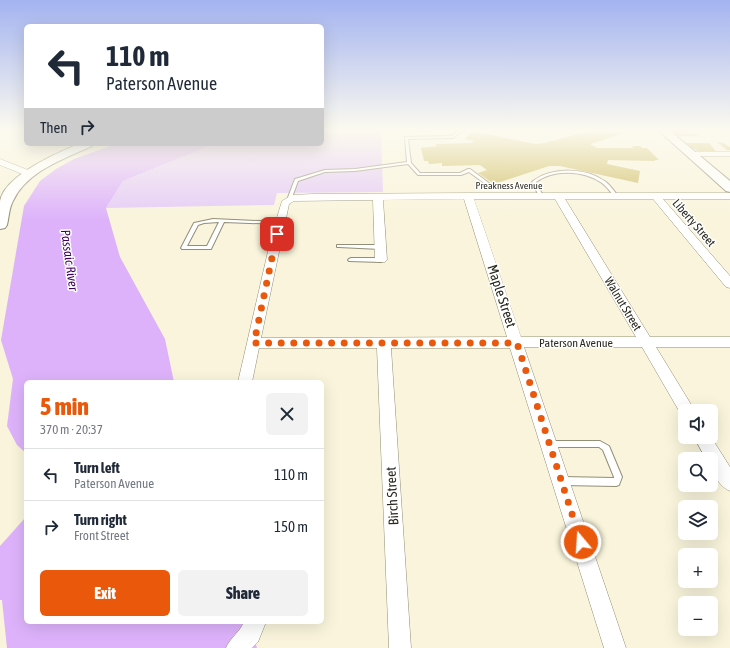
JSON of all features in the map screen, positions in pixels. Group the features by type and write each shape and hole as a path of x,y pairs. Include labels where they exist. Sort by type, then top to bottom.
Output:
{"main road":[{"path":"0,225 3,203 19,182 54,160"},
{"path":"699,160 730,188"}],"street":[{"path":"0,162 30,174"},
{"name":"Preakness Avenue","path":"289,200 296,198 468,196 730,196"},
{"name":"Maple Street","path":"468,196 550,444 615,648"},
{"name":"Walnut Street","path":"558,196 683,404"},
{"name":"Liberty Street","path":"654,196 730,284"},
{"path":"378,198 381,260"},
{"path":"245,380 280,223 285,203 289,200"},
{"name":"Paterson Avenue","path":"254,343 730,342"},
{"name":"Birch Street","path":"384,343 400,648"},
{"path":"706,444 730,483"},
{"path":"237,648 250,634 253,624"}],"lane":[{"path":"289,200 296,180 325,171 356,170 409,163 419,174 461,174 469,170 492,187 535,186"},
{"path":"541,196 534,182 540,177 547,174 573,173 596,179 604,183 616,196"},
{"path":"222,221 209,248 184,248 196,224 202,221 222,221 280,223"},
{"path":"339,246 380,247"},
{"path":"350,260 381,260"},
{"path":"550,444 600,444 606,448 618,477 616,482 562,482"}],"shaded area":[{"path":"174,160 382,160 383,192 277,193 274,205 106,208 123,181"}],"water":[{"name":"Passaic River","path":"72,160 174,160 123,181 106,208 120,257 165,339 174,380 24,380 24,451 17,445 7,426 13,379 1,340 24,206 40,181 56,169"},
{"path":"24,519 24,624 250,624 257,648 7,648 2,600 0,600 0,546"}],"building":[{"path":"608,160 607,164 640,171 638,183 560,166 549,166 494,184 478,173 487,170 480,165 442,166 442,163 429,164 428,161 424,161"},
{"path":"620,160 654,160 656,161"}],"route":[{"path":"277,234 254,343 517,343 581,542"}]}
